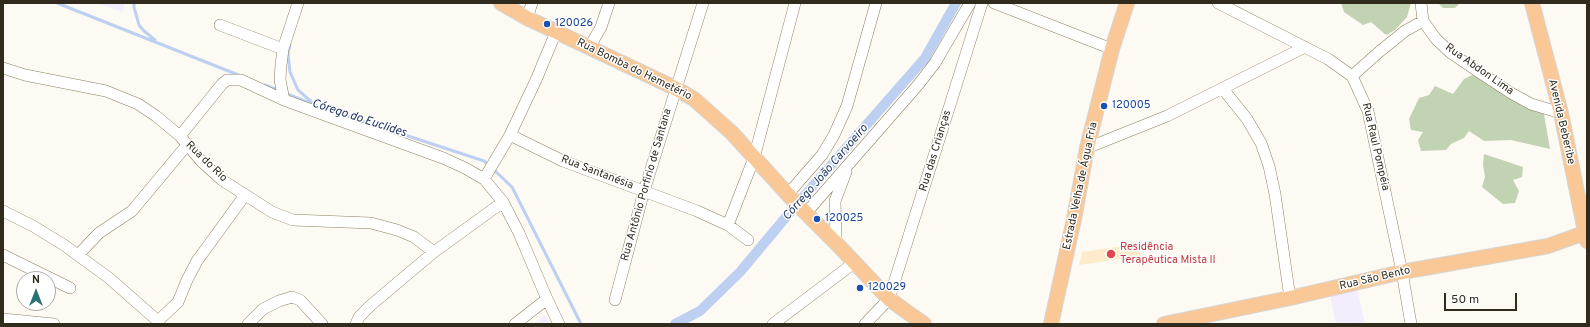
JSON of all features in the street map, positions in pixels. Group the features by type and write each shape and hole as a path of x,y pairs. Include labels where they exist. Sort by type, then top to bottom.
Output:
{"main road":[{"name":"Rua Bomba do Hemetério","path":"501,3 527,18 675,88 694,100 732,133 797,204 889,299 924,324"},
{"name":"Estrada Velha de Água Fria","path":"1052,323 1087,148 1112,49 1127,3"},
{"name":"Avenida Beberibe","path":"1532,3 1561,113 1587,235"},
{"name":"Rua São Bento","path":"1164,324 1202,320 1402,272 1548,246 1587,235"}],"street":[{"path":"283,96 280,80 283,49 298,3"},
{"path":"527,18 532,3"},
{"path":"589,48 600,27 609,3"},
{"name":"Rua Antônio Porfirio de Santana","path":"615,300 644,191 675,88 703,3"},
{"path":"728,225 754,158 795,3"},
{"path":"797,204 834,135 847,106 876,3"},
{"path":"797,204 851,161 918,85 935,63 970,3"},
{"name":"Rua das Crianças","path":"889,299 982,3"},
{"path":"994,3 1112,49"},
{"path":"1218,3 1328,59 1352,76 1400,35 1423,20 1421,3"},
{"name":"Rua Abdon Lima","path":"1423,20 1436,39 1451,52 1482,74 1511,93 1532,104 1561,113"},
{"path":"220,25 283,49"},
{"path":"486,176 510,136 556,32"},
{"path":"1087,148 1167,116 1305,48"},
{"name":"Rua do Rio","path":"3,68 31,76 106,91 138,104 156,116 183,140 222,180 272,212 293,220 370,223 397,230 414,237 434,252"},
{"name":"Rua Raul Pompéia","path":"1352,76 1368,111 1402,272 1411,324"},
{"path":"78,255 99,233 132,211 222,84 228,80 240,80 283,96 311,110 443,158 486,176 504,202 559,324"},
{"path":"1223,89 1247,119 1261,143 1269,166 1275,194 1290,298"},
{"name":"Rua Santanésia","path":"510,136 563,161 697,211 728,225 748,240"},
{"path":"836,243 835,201 851,161"},
{"path":"3,211 33,226 78,255 109,278 158,322 178,302 197,261 245,195"},
{"path":"356,324 359,317 371,305 434,252 504,202"},
{"path":"3,255 70,288"},
{"path":"773,324 854,263"},
{"path":"248,324 263,309 292,297 300,300 322,324"},
{"path":"515,324 547,299"},
{"path":"865,324 889,299"},
{"path":"3,319 54,324"}],"shaded area":[{"path":"97,3 124,3 123,12"},
{"name":"Residência Terapêutica Mista II","path":"1138,244 1141,256 1079,265 1082,252"},
{"path":"1357,289 1365,324 1336,324 1330,295"},
{"path":"545,315 550,324 533,324"}],"green space":[{"path":"1341,3 1411,3 1407,17 1395,30 1386,35 1371,22 1363,25 1344,12"},
{"path":"1438,3 1460,3 1455,8 1443,8"},
{"path":"1472,75 1522,99 1544,114 1550,149 1511,140 1484,141 1469,131 1464,138 1451,144 1446,150 1421,151 1418,140 1423,132 1411,130 1409,119 1419,98 1429,95 1435,86 1453,94 1464,79"},
{"path":"1484,154 1523,167 1522,177 1513,180 1519,191 1515,203 1503,204 1482,187 1485,177 1483,165"}],"waterway":[{"name":"Córego do Euclides","path":"57,3 241,76"},
{"path":"134,3 139,25 155,40"},
{"name":"Córrego João Carvoeiro","path":"675,324 700,311 740,272 791,211 925,58 956,3"},
{"path":"290,45 288,54 290,72 298,90 314,104"},
{"name":"Córego do Euclides","path":"265,85 280,91"},
{"name":"Córego do Euclides","path":"285,93 317,106 484,161 489,165"},
{"name":"Córego do Euclides","path":"493,169 512,187 581,324"}],"place":[{"name":"120026","path":"547,24"},
{"name":"120005","path":"1104,106"},
{"name":"120025","path":"817,219"},
{"name":"Residência Terapêutica Mista II","path":"1111,254"},
{"name":"120029","path":"860,288"}]}
